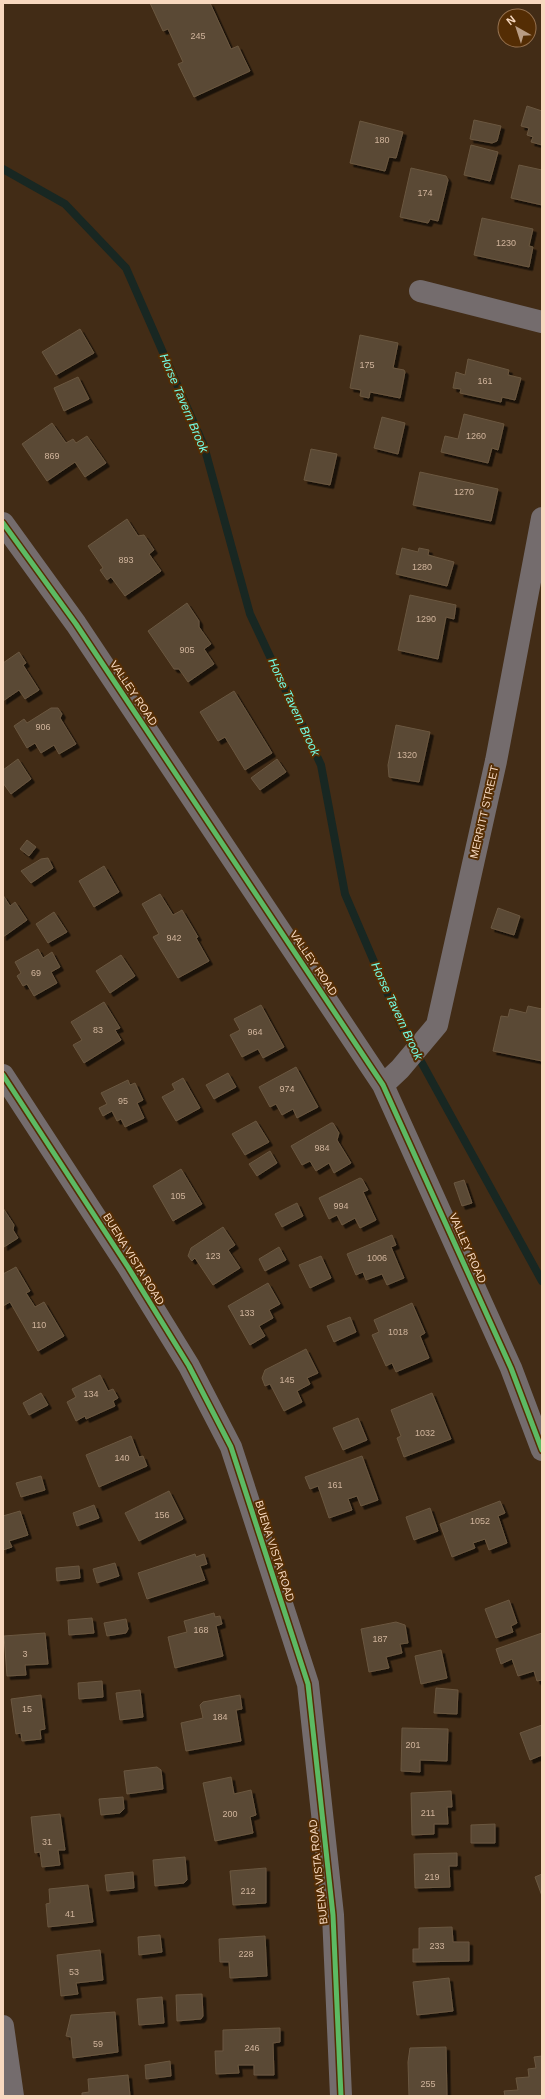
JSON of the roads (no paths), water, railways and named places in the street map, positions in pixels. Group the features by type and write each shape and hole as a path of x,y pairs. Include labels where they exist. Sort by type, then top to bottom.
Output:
{"street":[{"path":"420,291 542,322"},
{"name":"MERRITT STREET","path":"383,1085 400,1069 437,1025 496,761 542,518"},
{"name":"VALLEY ROAD","path":"3,523 76,624 383,1085 511,1368 542,1450"},
{"name":"BUENA VISTA ROAD","path":"3,1075 128,1267 185,1359 231,1447 308,1684 333,1915 341,2096"},
{"path":"3,2026 13,2096"}],"waterway":[{"name":"Horse Tavern Brook","path":"3,169 65,204 126,268 204,446 250,614 321,765 345,894 402,1027 542,1281"}]}
